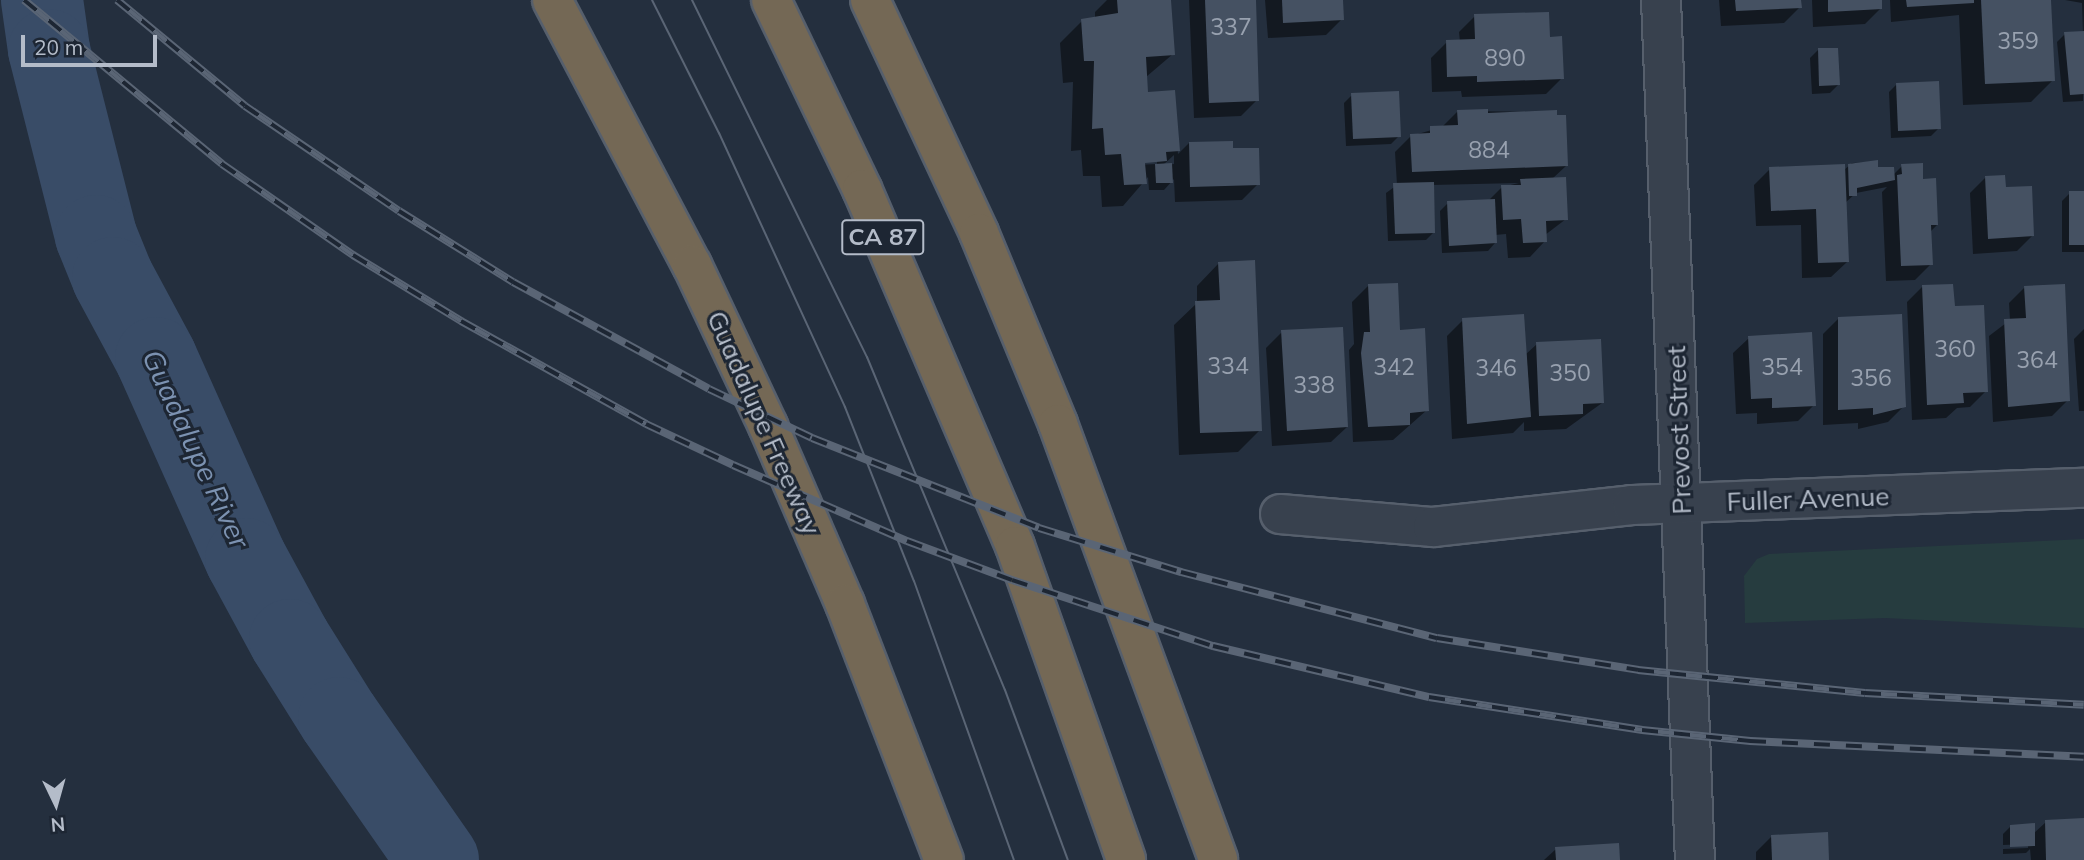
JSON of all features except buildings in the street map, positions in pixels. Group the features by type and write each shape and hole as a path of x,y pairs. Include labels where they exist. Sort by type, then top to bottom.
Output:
{"highway":[{"name":"Guadalupe Freeway","path":"552,0 692,265 768,426 944,860"},
{"name":"CA 87","path":"771,0 862,189 1010,535 1126,860"},
{"path":"870,0 979,233 1058,424 1218,860"},
{"path":"915,783 930,860"}],"street":[{"name":"Prevost Street","path":"1661,0 1695,860"},
{"name":"Fuller Avenue","path":"1280,514 1433,527 1682,504 2084,488"}],"green space":[{"path":"2084,539 2084,628 1885,618 1745,623 1744,576 1757,559 1769,554"}],"waterway":[{"name":"Guadalupe River","path":"42,0 49,50 96,236 113,278 156,358 246,559 290,640 339,718 438,860"}],"tram line":[{"path":"652,0 719,133 845,407 914,581 1014,860"},
{"path":"692,0 867,357 1005,690 1068,860"}],"railway":[{"path":"24,0 222,164 353,255 461,321 646,424 733,465 907,541 1012,580 1213,646 1429,697 1642,730 1750,741 2084,757"},
{"path":"117,0 245,106 399,211 513,282 709,389 812,438 1039,528 1181,572 1437,638 1638,670 1865,693 2084,705"}]}
